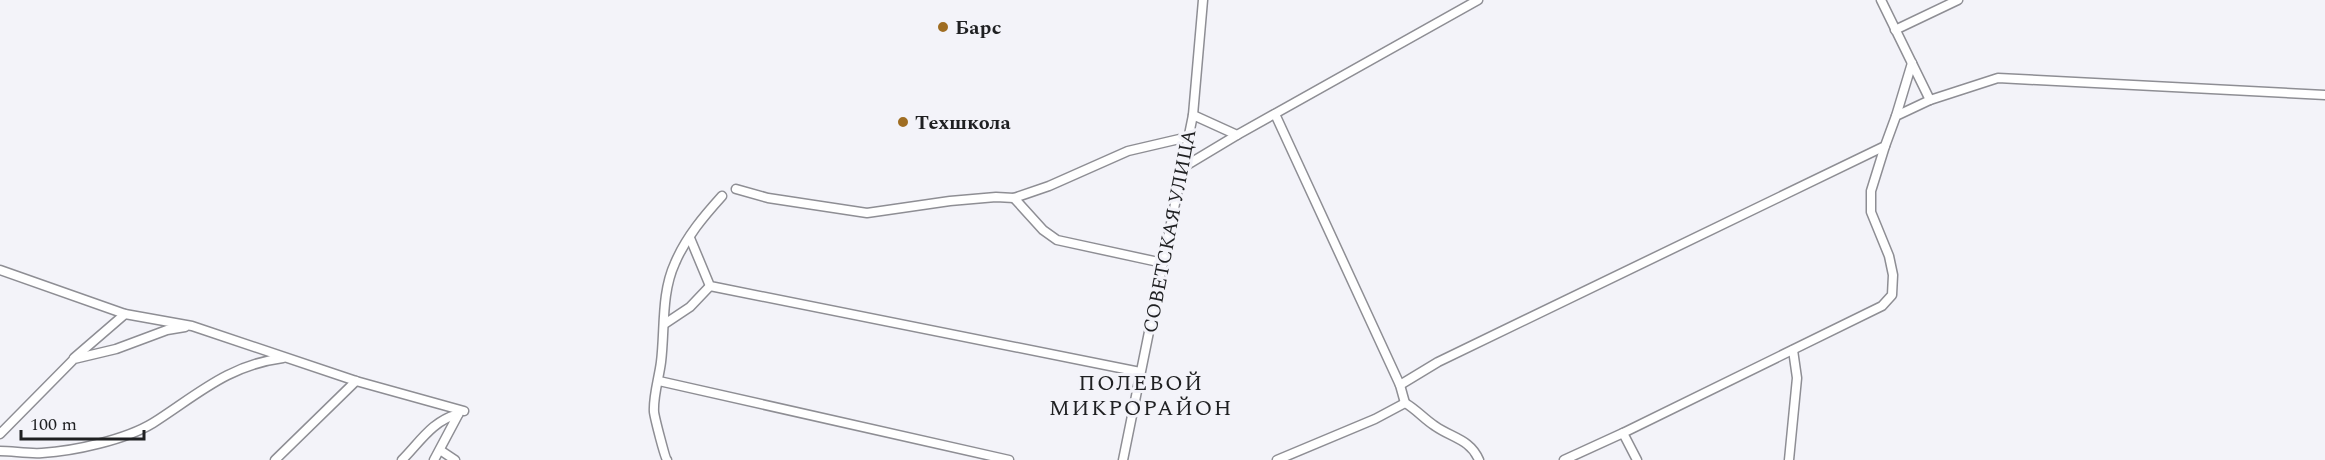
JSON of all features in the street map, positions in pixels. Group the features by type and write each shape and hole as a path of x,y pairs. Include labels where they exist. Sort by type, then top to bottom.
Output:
{"street":[{"name":"СОВЕТСКАЯ УЛИЦА","path":"1123,460 1193,115 1203,0"},
{"path":"1182,168 1478,0"},
{"path":"1881,0 1930,100"},
{"path":"1895,30 1958,0"},
{"path":"1564,460 1882,306 1892,295 1893,275 1889,256 1871,212 1871,191 1912,63"},
{"path":"1896,116 1930,100 1998,78 2325,95"},
{"path":"1275,114 1400,385 1405,403 1434,426 1463,440 1475,451 1479,460"},
{"path":"1193,115 1237,135"},
{"path":"736,189 768,198 867,213 961,200 1014,198 1048,186 1128,151 1188,136"},
{"path":"1400,385 1449,357 1886,146"},
{"path":"667,460 654,412 666,322 665,297 675,263 696,226 722,196"},
{"path":"1014,198 1043,230 1057,240 1163,263"},
{"path":"690,238 710,286"},
{"path":"0,270 125,314 192,326 356,381 461,412"},
{"path":"666,322 690,307 710,286"},
{"path":"710,286 1140,372"},
{"path":"0,434 74,359 125,314"},
{"path":"74,359 116,349 167,330 192,326"},
{"path":"1790,460 1797,378 1793,350"},
{"path":"0,450 41,454 116,439 151,424 210,383 231,372 270,360 288,358"},
{"path":"275,460 356,381"},
{"path":"659,381 1009,460"},
{"path":"1277,460 1375,419 1405,403"},
{"path":"434,460 461,412"},
{"path":"402,460 430,429 444,418 461,412"},
{"path":"1623,433 1637,460"},
{"path":"440,450 455,460"}],"place":[{"name":"Барс","path":"943,27"},
{"name":"Техшкола","path":"903,122"}],"district":[{"name":"ПОЛЕВОЙ МИКРОРАЙОН","path":"1141,394"}]}
